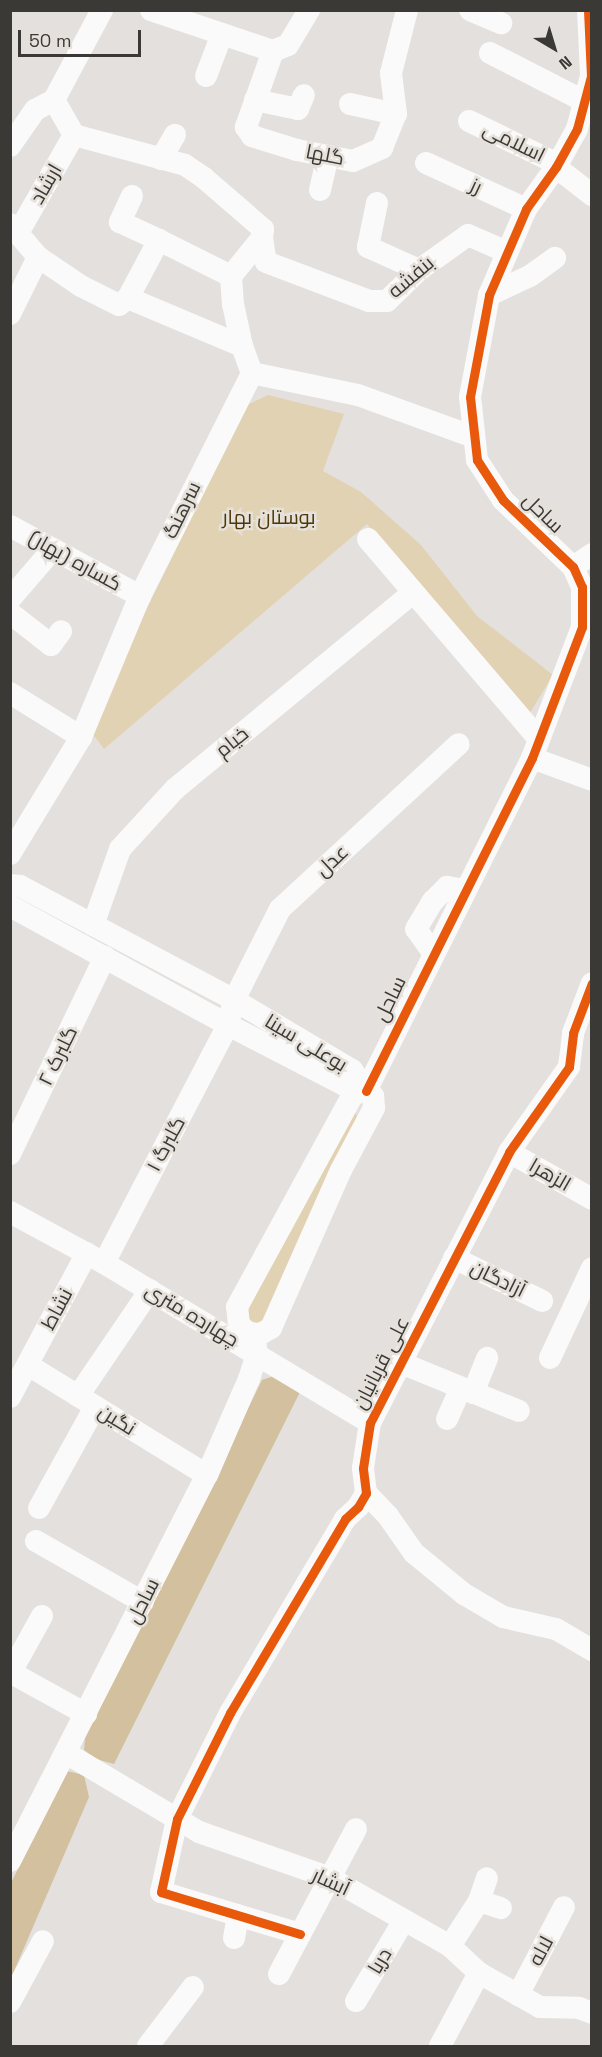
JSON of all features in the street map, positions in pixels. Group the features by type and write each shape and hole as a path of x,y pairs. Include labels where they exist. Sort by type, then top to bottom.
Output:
{"street":[{"path":"10,146 45,105 102,10"},
{"path":"151,10 188,17 222,34 273,51 288,45 309,10"},
{"name":"گلها","path":"273,51 246,127 252,136 353,161 382,148 396,114 391,73 407,10"},
{"path":"470,10 501,23"},
{"name":"ساحل","path":"10,1861 207,1475 249,1379 256,1345 239,1325 237,1307 352,1096 358,1091 366,1091 536,749 583,649 582,580 503,500 477,460 470,397 489,295 526,209 557,165 577,129 591,76 588,10"},
{"path":"206,76 222,34"},
{"path":"490,53 584,101"},
{"path":"255,100 298,109 304,95"},
{"path":"350,104 396,114"},
{"path":"45,105 74,135"},
{"name":"اسلامی","path":"469,121 557,165 591,195"},
{"name":"بنفشه","path":"74,135 185,165 204,178 263,229 262,238 266,262 369,301 387,301 419,270 468,235 507,252"},
{"name":"ارشاد","path":"14,229 74,135"},
{"path":"161,159 174,135"},
{"path":"320,190 328,156"},
{"name":"رز","path":"426,163 526,209"},
{"path":"132,196 120,222 231,276"},
{"path":"377,202 368,247 419,270"},
{"path":"14,229 38,257 81,286 119,305 128,298 159,240"},
{"path":"262,238 231,276 233,304 242,346 252,373 358,395 474,437"},
{"path":"10,314 38,257"},
{"path":"489,295 530,276 555,258"},
{"path":"128,298 242,346"},
{"name":"سرهنگ","path":"13,844 81,737 140,596 252,373"},
{"name":"کساره (بهار)","path":"10,525 140,596"},
{"path":"368,539 536,749 591,780"},
{"path":"10,599 52,549"},
{"path":"582,580 591,554"},
{"name":"خیام","path":"93,925 120,849 175,789 413,593"},
{"path":"10,613 51,645 61,631"},
{"path":"10,693 81,737"},
{"name":"عدل","path":"228,1025 234,1000 280,909 459,744"},
{"name":"بوعلی سینا","path":"10,885 20,886 234,1000 352,1070 366,1091"},
{"name":"بوعلی سینا","path":"10,906 228,1025 346,1086 366,1091"},
{"name":"گلبرک ۲","path":"10,1154 105,957"},
{"name":"علی قربانیان","path":"366,1492 363,1468 370,1423 509,1152 569,1067 573,1034 591,983"},
{"name":"گلبرگ ۱","path":"95,1258 228,1025"},
{"path":"256,1345 271,1328 341,1170 374,1108 373,1096 366,1091"},
{"name":"الزهرا","path":"509,1152 591,1199"},
{"name":"چهارده متری","path":"10,1212 150,1290 256,1345 370,1423"},
{"name":"نشاط","path":"10,1397 95,1258"},
{"name":"آزادگان","path":"454,1258 542,1301"},
{"path":"550,1358 591,1268"},
{"path":"39,1508 87,1401 150,1290"},
{"path":"447,1419 488,1358"},
{"path":"401,1363 519,1411"},
{"name":"نگین","path":"28,1365 207,1475"},
{"path":"300,1934 161,1892 177,1819 230,1713 345,1519 358,1507 366,1492 388,1516 414,1553 464,1594 503,1617 556,1629 591,1650"},
{"path":"36,1542 143,1602"},
{"path":"42,1616 11,1672 86,1714"},
{"name":"آبشار","path":"66,1753 200,1832 330,1878 450,1946 479,1973 540,2007 579,2008 591,2013"},
{"path":"279,1974 356,1829"},
{"path":"450,1946 479,1901 487,1878"},
{"path":"479,1901 501,1908"},
{"name":"لاله","path":"518,1995 564,1907"},
{"path":"234,1938 238,1914"},
{"name":"دریا","path":"356,2001 404,1920"},
{"path":"10,2001 44,1941"},
{"path":"440,2046 479,1973"},
{"path":"148,2046 193,1987"}],"green space":[{"name":"بوستان بهار","path":"268,395 344,414 323,471 361,492 421,545 477,616 553,675 528,716 367,524 104,749 88,728 247,405"},
{"path":"355,1111 357,1117 265,1322 258,1324 248,1319 243,1309"}],"shaded area":[{"path":"283,1373 303,1386 114,1764 96,1759 84,1750 85,1738 262,1380"},
{"path":"67,1771 84,1775 89,1797 11,1978 11,1883"}],"cycle path":[{"path":"366,1091 532,758 582,627 582,587 573,567 503,500 477,460 470,397 489,295 526,209 556,167 577,129 591,76 588,10"},
{"path":"300,1934 161,1892 177,1819 230,1713 345,1519 358,1507 366,1493 363,1468 370,1423 509,1152 569,1067 573,1033 592,983"}]}
